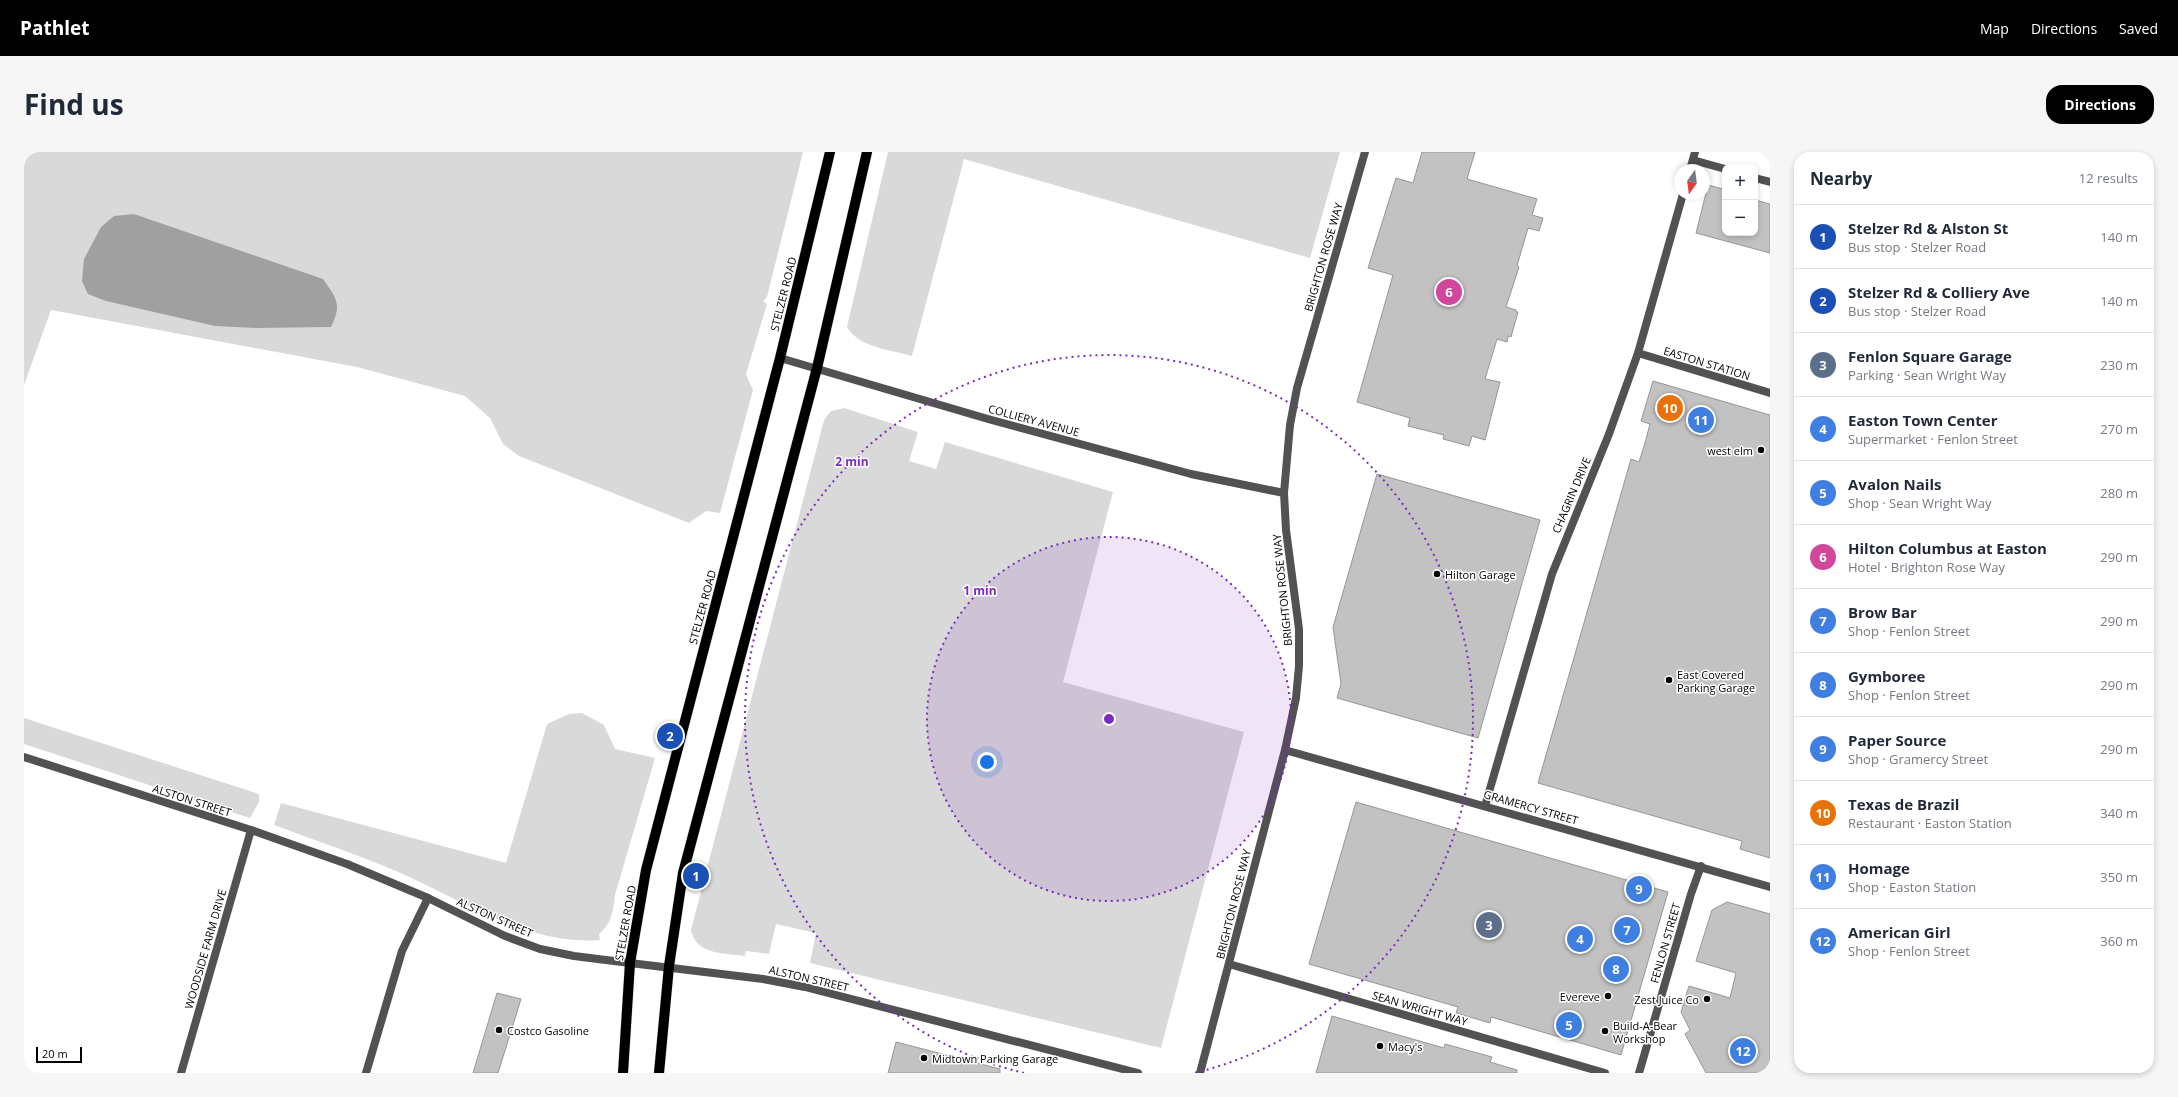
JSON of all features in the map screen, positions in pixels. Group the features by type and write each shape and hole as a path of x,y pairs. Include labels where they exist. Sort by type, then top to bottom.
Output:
{"main road":[{"name":"STELZER ROAD","path":"624,1073 630,963 646,870 780,358 830,152"},
{"path":"659,1073 670,966 683,873 817,368 867,152"}],"street":[{"name":"BRIGHTON ROSE WAY","path":"1200,1073 1285,750 1296,698 1299,641 1295,591 1285,522 1284,493 1288,444 1294,399 1365,152"},
{"path":"1694,156 1722,168"},
{"path":"1758,179 1770,182"},
{"name":"CHAGRIN DRIVE","path":"1485,806 1552,574 1612,426 1638,353 1682,200"},
{"name":"EASTON STATION","path":"1638,353 1770,393"},
{"name":"COLLIERY AVENUE","path":"780,358 952,408 1191,474 1284,493"},
{"name":"GRAMERCY STREET","path":"1285,750 1701,866 1770,887"},
{"name":"ALSTON STREET","path":"24,756 251,830 347,864 428,898 505,936 540,949 574,956 670,966 763,979 805,987 1138,1073"},
{"name":"WOODSIDE FARM DRIVE","path":"181,1073 251,830"},
{"name":"FENLON STREET","path":"1639,1073 1691,894 1701,866"},
{"path":"366,1073 402,952 428,898"},
{"name":"SEAN WRIGHT WAY","path":"1229,964 1605,1073"}],"shaded area":[{"path":"24,152 803,152 767,297 763,301 767,304 746,374 753,390 720,513 706,511 689,523 519,456 503,444 490,418 465,396 357,367 51,310 24,385"},
{"path":"888,152 1340,152 1310,258 964,159 912,356 876,347 867,343 852,334 847,327"},
{"path":"134,214 323,279 335,297 337,307 331,327 255,328 215,326 106,301 88,294 82,281 84,259 101,227 114,216"},
{"path":"844,408 918,432 909,461 936,469 945,442 1113,492 1063,682 1244,732 1161,1048 810,963 816,933 776,924 769,954 746,951 745,956 712,951 699,944 694,938 691,930 824,420 831,411"},
{"path":"582,713 604,725 615,749 655,758 615,895 611,917 607,926 599,934 600,940 573,940 546,936 521,928 470,907 396,871 274,825 281,803 506,863 547,724 569,714"},
{"path":"24,718 259,794 259,802 250,818 24,744"}],"building":[{"path":"1422,152 1475,152 1467,179 1537,199 1532,215 1543,218 1539,231 1528,228 1517,266 1519,267 1506,307 1518,312 1511,337 1508,336 1507,342 1497,339 1485,379 1500,382 1485,440 1472,436 1469,446 1443,439 1444,435 1408,426 1410,418 1357,402 1393,275 1368,268 1396,178 1413,183"},
{"path":"1710,186 1722,189 1722,236 1758,236 1758,201 1770,204 1770,253 1696,233 1704,200 1710,200"},
{"name":"East Covered Parking Garage","path":"1653,381 1770,415 1770,858 1740,849 1742,841 1538,783 1631,459 1639,462 1645,443 1650,424 1641,421"},
{"name":"Hilton Garage","path":"1377,474 1540,520 1478,738 1337,698 1341,684 1333,627"},
{"path":"1356,802 1668,892 1621,1055 1491,1017 1490,1023 1456,1013 1458,1007 1309,964"},
{"path":"1727,902 1770,914 1770,1073 1706,1073 1685,1034 1690,1030 1681,1012 1689,986 1730,998 1736,973 1696,961 1712,910"},
{"name":"Costco Gasoline","path":"497,993 521,999 498,1073 473,1073"},
{"name":"Macy's","path":"1332,1016 1444,1048 1445,1044 1492,1057 1490,1062 1517,1070 1517,1073 1316,1073"},
{"name":"Midtown Parking Garage","path":"896,1042 1000,1069 1000,1073 888,1073"}],"place":[{"name":"Hilton Columbus at Easton","path":"1449,292"},
{"name":"Texas de Brazil","path":"1670,408"},
{"name":"Homage","path":"1701,420"},
{"name":"west elm","path":"1761,450"},
{"name":"Hilton Garage","path":"1437,574"},
{"name":"East Covered Parking Garage","path":"1669,680"},
{"name":"Stelzer Rd & Colliery Ave","path":"670,736"},
{"name":"Stelzer Rd & Alston St","path":"696,876"},
{"name":"Paper Source","path":"1639,889"},
{"name":"Fenlon Square Garage","path":"1489,925"},
{"name":"Brow Bar","path":"1627,930"},
{"name":"Easton Town Center","path":"1580,939"},
{"name":"Gymboree","path":"1616,969"},
{"name":"Evereve","path":"1608,996"},
{"name":"Zest Juice Co","path":"1707,999"},
{"name":"Avalon Nails","path":"1569,1025"},
{"name":"Costco Gasoline","path":"499,1030"},
{"name":"Build-A-Bear Workshop","path":"1605,1031"},
{"name":"Macy's","path":"1380,1046"},
{"name":"American Girl","path":"1743,1051"},
{"name":"Midtown Parking Garage","path":"924,1058"}]}
